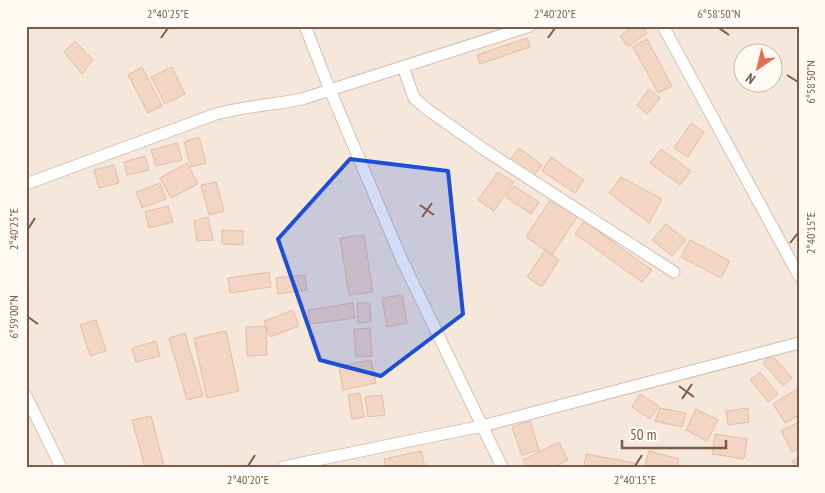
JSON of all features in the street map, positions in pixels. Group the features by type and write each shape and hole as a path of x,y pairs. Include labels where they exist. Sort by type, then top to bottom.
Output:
{"street":[{"path":"305,26 401,258 502,467"},
{"path":"26,184 216,114 236,108 287,102 330,90 530,26"},
{"path":"663,26 799,276"},
{"path":"403,67 414,98 428,110 488,152 674,272"},
{"path":"283,467 482,426 799,343"},
{"path":"26,396 61,467"}],"highlighted area":[{"path":"350,159 448,171 463,314 381,376 320,360 278,239"}],"shaded area":[{"path":"26,26 799,26 799,467 26,467"}],"building":[{"path":"633,26 642,26 647,33 628,47 620,36"},
{"path":"527,38 530,47 480,64 477,55"},
{"path":"647,39 672,86 658,93 633,47"},
{"path":"75,41 93,60 82,74 64,52"},
{"path":"142,67 162,106 148,113 128,75"},
{"path":"172,67 185,94 165,104 151,77"},
{"path":"649,89 660,98 647,114 637,105"},
{"path":"691,123 704,132 688,157 674,148"},
{"path":"199,137 206,163 191,167 184,142"},
{"path":"177,143 182,160 156,166 151,150"},
{"path":"519,148 542,165 533,177 510,160"},
{"path":"661,149 691,171 680,185 650,163"},
{"path":"145,156 149,170 127,175 124,162"},
{"path":"551,157 584,180 575,193 542,171"},
{"path":"187,163 198,184 171,198 160,178"},
{"path":"114,165 119,183 99,188 94,170"},
{"path":"498,172 514,182 494,211 478,200"},
{"path":"621,177 662,199 649,223 609,193"},
{"path":"216,182 224,211 209,215 201,185"},
{"path":"160,183 166,199 142,208 136,192"},
{"path":"514,186 539,202 531,214 506,197"},
{"path":"552,197 579,214 552,255 526,237"},
{"path":"168,206 173,222 149,228 145,212"},
{"path":"208,217 213,240 197,241 194,221"},
{"path":"584,221 652,270 642,282 575,234"},
{"path":"666,224 686,240 672,256 652,240"},
{"path":"222,230 243,231 243,245 222,244"},
{"path":"364,235 373,292 349,295 340,238"},
{"path":"690,240 730,261 721,278 681,257"},
{"path":"545,250 559,260 542,287 527,277"},
{"path":"269,272 271,287 230,293 228,278"},
{"path":"305,275 307,290 278,294 276,278"},
{"path":"402,295 407,323 387,327 382,298"},
{"path":"353,303 355,318 310,324 308,310"},
{"path":"357,303 370,303 371,322 358,323"},
{"path":"293,310 299,326 270,337 264,321"},
{"path":"96,320 106,351 90,356 80,325"},
{"path":"266,326 267,355 247,356 246,327"},
{"path":"370,328 372,356 356,357 354,329"},
{"path":"226,331 239,391 207,398 194,338"},
{"path":"185,333 203,396 187,400 169,338"},
{"path":"156,341 160,356 136,362 132,348"},
{"path":"772,355 792,378 783,386 763,363"},
{"path":"371,360 376,383 343,390 339,366"},
{"path":"760,372 778,394 768,402 750,380"},
{"path":"799,388 799,415 785,423 773,404"},
{"path":"360,393 364,417 352,419 348,395"},
{"path":"640,394 659,406 650,419 632,407"},
{"path":"382,395 385,415 368,417 365,397"},
{"path":"660,408 686,413 682,427 655,421"},
{"path":"748,408 749,422 728,425 726,411"},
{"path":"696,409 718,420 707,441 686,430"},
{"path":"151,416 164,466 145,467 132,420"},
{"path":"530,421 539,450 522,455 512,427"},
{"path":"799,422 799,448 792,452 781,431"},
{"path":"715,434 747,439 744,459 712,454"},
{"path":"559,442 568,460 554,467 527,467 523,460"},
{"path":"421,451 425,467 386,467 384,459"},
{"path":"649,451 679,459 677,467 652,467 645,465"},
{"path":"586,454 635,463 634,467 584,467"},
{"path":"799,457 799,467 796,467 792,461"}]}
